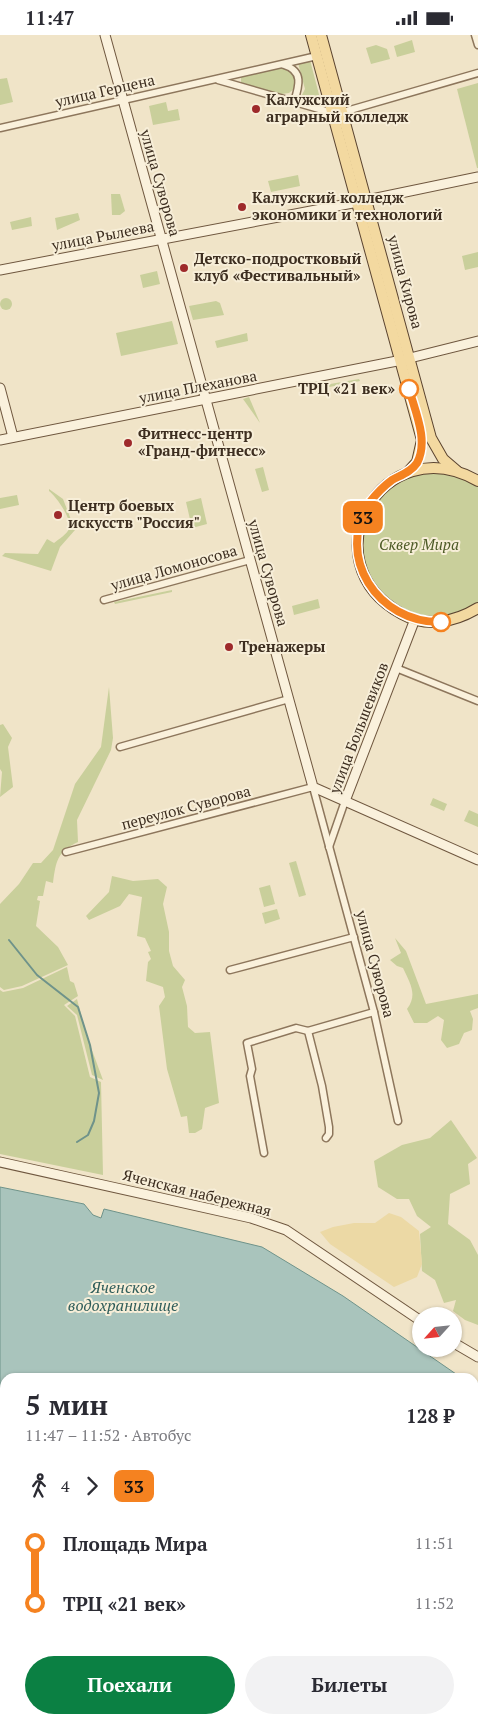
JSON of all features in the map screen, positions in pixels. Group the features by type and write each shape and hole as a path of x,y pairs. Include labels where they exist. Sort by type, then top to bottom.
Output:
{"main road":[{"name":"улица Кирова","path":"312,35 317,56 338,113"},
{"name":"улица Кирова","path":"321,35 338,113 406,359 433,444 443,459 457,471"},
{"name":"улица Кирова","path":"406,359 422,440 417,463 408,472"},
{"path":"478,481 457,471 435,467 408,472 392,480 370,502 363,515 358,545 363,574 370,587 392,609 415,619 441,622 464,616 478,609"}],"street":[{"name":"улица Суворова","path":"105,35 354,937 374,1012 398,1121"},
{"path":"475,35 478,45"},
{"name":"улица Герцена","path":"0,128 317,56"},
{"path":"283,64 291,67 297,73 300,81 294,102"},
{"path":"338,113 478,73"},
{"name":"улица Герцена","path":"216,80 338,113"},
{"name":"улица Рылеева","path":"0,271 478,177"},
{"name":"улица Плеханова","path":"0,440 205,401 406,359 478,341"},
{"path":"0,388 13,437"},
{"name":"улица Ломоносова","path":"104,601 250,560"},
{"name":"улица Большевиков","path":"329,847 415,619"},
{"path":"396,668 478,701"},
{"path":"120,747 289,699"},
{"path":"312,787 478,860"},
{"name":"переулок Суворова","path":"66,852 312,787"},
{"path":"230,970 354,937"},
{"path":"264,1153 250,1076 252,1069 247,1043 296,1028 308,1031 374,1012"},
{"path":"308,1031 322,1086 329,1127 329,1134 326,1137"},
{"name":"Яченская набережная","path":"0,1162 251,1218 286,1230 412,1315"},
{"path":"462,1348 478,1357"}],"green space":[{"path":"412,40 415,52 397,57 394,46"},
{"path":"376,45 387,49 390,59 371,64 366,48"},
{"path":"310,60 322,106 300,99 305,89 298,63"},
{"path":"281,68 291,72 295,80 296,87 289,93 282,94 241,84 241,77"},
{"path":"7,78 13,102 0,105 0,79"},
{"path":"478,83 478,168 477,168 457,89"},
{"path":"166,102 168,111 178,109 180,120 153,125 149,106"},
{"path":"298,175 300,186 271,192 268,181"},
{"path":"111,194 120,194 125,211 120,215 112,215"},
{"path":"78,213 80,220 57,230 55,218"},
{"path":"31,217 32,226 12,230 10,222"},
{"path":"478,252 478,267 465,270 462,256"},
{"path":"157,271 160,284 143,288 140,275"},
{"path":"4,298 8,298 12,304 8,310 4,310 0,306 0,302"},
{"path":"216,301 220,303 224,315 193,320 189,306"},
{"path":"172,321 178,344 121,356 116,333"},
{"path":"247,333 248,341 217,348 215,341"},
{"path":"359,379 360,381 314,390 313,387"},
{"path":"249,397 260,423 243,399"},
{"path":"263,467 269,490 262,492 255,469"},
{"name":"Сквер Мира","path":"430,471 458,475 478,487 478,605 442,619 407,614 378,593 364,568 363,524 377,498 401,479"},
{"path":"49,489 63,499 75,530 60,547 51,571 2,556 5,553 38,554 47,539 54,543 68,531 69,520"},
{"path":"17,495 19,505 0,509 0,498"},
{"path":"201,498 207,524 192,528 186,502"},
{"path":"172,590 172,592 115,604 114,602"},
{"path":"318,599 320,608 294,615 292,606"},
{"path":"109,687 113,738 111,750 77,820 78,842 66,850 59,858 53,883 46,881 43,896 38,896 37,900 40,901 36,926 58,947 68,965 22,986 4,990 0,987 0,904 19,884 33,863 41,863 53,850 75,784 101,747"},
{"path":"3,724 12,738 8,747 13,787 0,797 2,772 0,769 0,725"},
{"path":"433,798 447,804 444,811 430,805"},
{"path":"469,810 478,814 478,827 464,821"},
{"path":"296,861 306,895 299,897 289,863"},
{"path":"112,876 133,881 158,879 167,887 163,904 169,932 169,951 173,966 185,980 182,987 187,1006 188,1027 195,1033 210,1032 219,1103 205,1108 202,1129 195,1133 189,1133 187,1116 181,1117 167,1069 159,1006 165,997 163,987 146,981 148,962 151,959 148,952 151,951 145,938 137,936 142,897 129,894 120,906 89,920 86,916 109,892"},
{"path":"270,885 275,904 264,907 259,888"},
{"path":"277,909 280,919 265,924 262,913"},
{"path":"395,938 406,951 426,1004 478,994 478,1008 470,1011 473,1019 472,1030 464,1033 459,1044 447,1048 441,1040 444,1020 438,1016 427,1023 414,1023 407,1009 412,999 412,989 403,968 390,960 401,953"},
{"path":"67,967 70,981 74,983 78,996 64,1005 75,1016 90,1077 101,1082 103,1175 0,1154 0,990 3,992 23,988"},
{"path":"77,999 86,1034 103,1080 92,1075 77,1015 67,1006"},
{"path":"451,1120 477,1158 468,1164 470,1184 450,1194 448,1224 470,1240 478,1255 478,1325 462,1318 462,1307 454,1307 456,1300 444,1303 435,1280 422,1271 420,1234 431,1227 417,1216 409,1199 397,1199 378,1187 374,1161 402,1145 430,1138"}],"sand":[{"path":"389,1213 401,1217 419,1231 422,1264 417,1277 394,1287 330,1244 320,1232 333,1227 354,1223 375,1223"}],"water":[{"name":"Яченское водохранилище","path":"0,1187 84,1204 93,1215 101,1218 104,1209 262,1247 343,1296 412,1344 412,1357 431,1357 455,1373 0,1373"}],"waterway":[{"path":"9,940 37,975 78,1007 90,1045 99,1093 94,1121 88,1135 77,1142"}],"bus line":[{"name":"33","path":"409,389 422,440 417,463 408,472 392,480 370,502 363,515 359,529 359,559 363,574 370,587 392,609 415,619 441,622"}],"place":[{"name":"Калужский аграрный колледж","path":"256,109"},
{"name":"Калужский колледж экономики и технологий","path":"242,207"},
{"name":"Детско-подростковый клуб «Фестивальный»","path":"184,268"},
{"name":"ТРЦ «21 век»","path":"409,389"},
{"name":"Фитнесс-центр «Гранд-фитнесс»","path":"128,443"},
{"name":"Центр боевых искусств \"Россия\"","path":"58,515"},
{"name":"Тренажеры","path":"229,647"}]}
